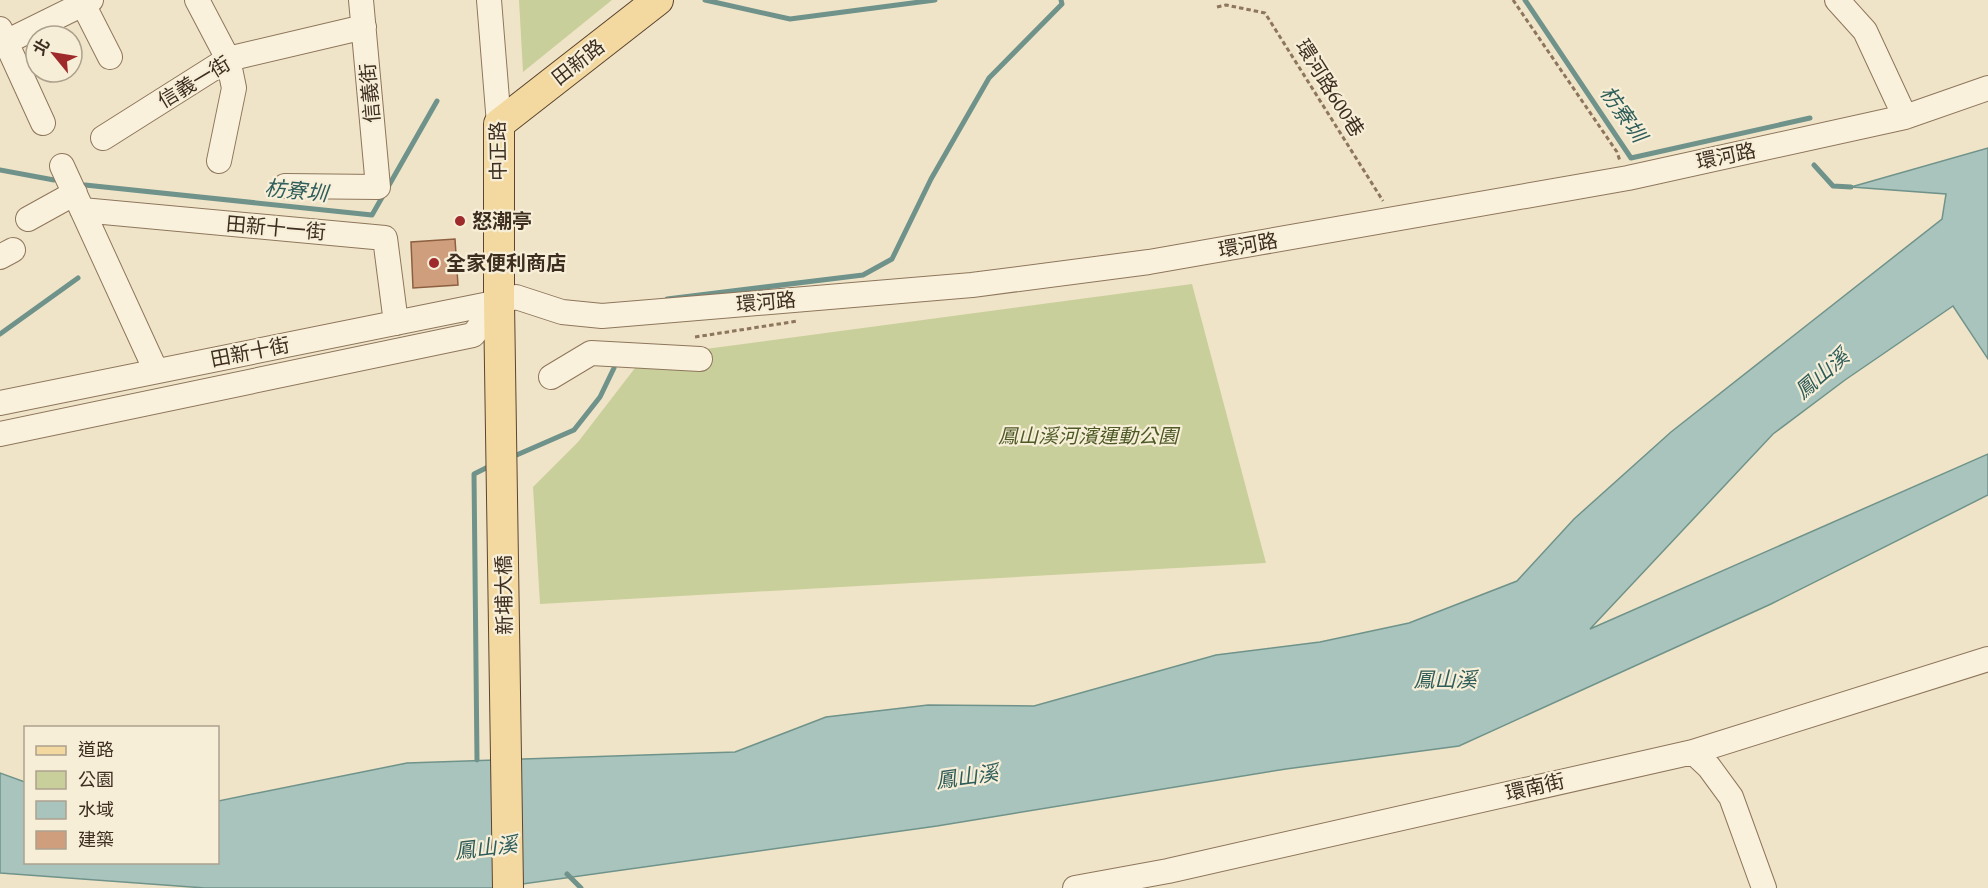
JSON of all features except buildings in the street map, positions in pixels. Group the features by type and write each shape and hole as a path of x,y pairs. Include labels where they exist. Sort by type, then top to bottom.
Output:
{"main road":[{"name":"田新路","path":"499,124 658,0"},
{"name":"中正路","path":"499,124 499,302"},
{"name":"新埔大橋","path":"499,302 508,888"}],"street":[{"path":"197,0 228,59 234,88 219,161"},
{"name":"信義街","path":"285,186 378,187 361,0"},
{"name":"中正路","path":"489,0 499,124"},
{"path":"1837,0 1865,31 1905,117"},
{"path":"43,123 3,35 85,1 110,57"},
{"name":"信義一街","path":"103,138 228,59 364,27"},
{"name":"環河路","path":"499,302 516,297 562,312 602,316 996,282 1149,262 1628,178 1905,117 1988,88"},
{"path":"62,166 156,371"},
{"path":"28,219 79,201"},
{"name":"田新十一街","path":"79,201 385,238 396,323"},
{"path":"0,434 472,334 499,302"},
{"name":"田新十街","path":"0,403 499,302"},
{"path":"591,353 602,316"},
{"path":"551,377 591,353 700,359"},
{"name":"環南街","path":"1076,888 1167,871 1693,752 1988,659"},
{"path":"1693,752 1709,767 1731,797 1764,888"}],"path":[{"path":"1514,0 1617,152 1628,178"},
{"name":"環河路600巷","path":"1217,7 1226,5 1265,13 1395,220"}],"green space":[{"path":"519,0 612,0 523,72"},
{"name":"鳳山溪河濱運動公園","path":"1192,284 1266,563 540,604 533,487 578,442 635,368 683,352"}],"water":[{"name":"鳳山溪","path":"1988,148 1988,359 1953,306 1845,380 1773,434 1590,629 1988,454 1988,495 1771,604 1459,746 1286,769 937,826 493,888 205,888 0,873 0,773 24,782 24,864 219,864 219,801 407,763 735,752 826,717 928,705 1034,706 1216,655 1320,642 1409,623 1517,581 1574,519 1671,432 1942,219 1946,194 1851,187"}],"waterway":[{"name":"枋寮圳","path":"705,0 790,19 935,0"},
{"path":"667,299 863,275 892,259 931,179 989,78 1062,4 1061,0"},
{"name":"枋寮圳","path":"1525,0 1631,158 1810,118"},
{"name":"枋寮圳","path":"85,185 372,215 437,101"},
{"name":"枋寮圳","path":"1814,165 1833,186 1851,187"},
{"name":"枋寮圳","path":"0,170 54,180"},
{"path":"0,334 78,278"},
{"path":"512,457 574,430 600,397 614,368"},
{"path":"477,760 474,474 492,465"},
{"path":"567,874 581,888"}],"place":[{"name":"怒潮亭","path":"460,221"},
{"name":"全家便利商店","path":"434,263"}]}
